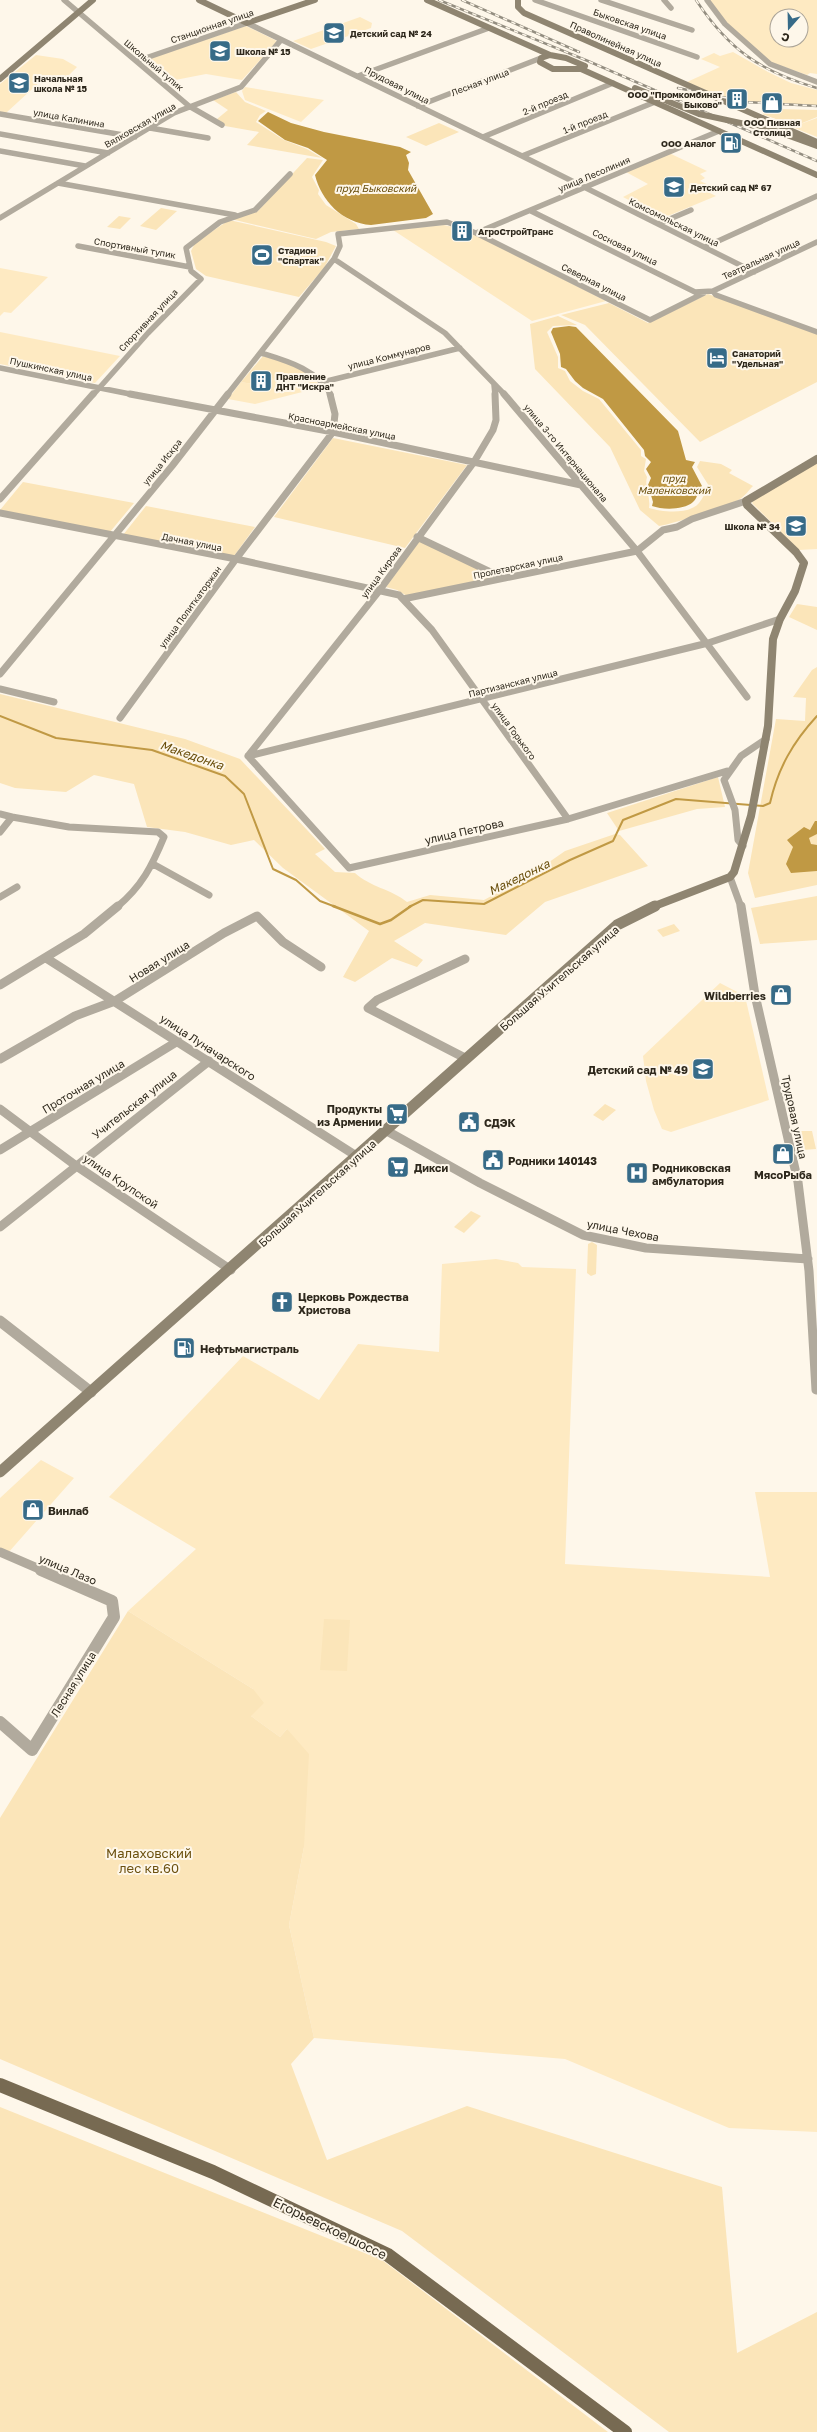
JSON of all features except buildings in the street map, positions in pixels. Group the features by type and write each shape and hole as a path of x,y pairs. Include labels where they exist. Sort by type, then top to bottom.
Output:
{"main road":[{"path":"0,79 93,0"},
{"name":"Прудовая улица","path":"200,0 247,23"},
{"name":"Станционная улица","path":"247,23 315,0"},
{"path":"427,0 550,55 566,58 699,114 773,130 817,146"},
{"name":"Праволинейная улица","path":"518,0 518,7 524,13 817,142"},
{"path":"550,55 541,58 541,63 552,69 577,68 817,175"},
{"path":"730,877 738,865 744,846 766,739 773,639 780,619 795,591 804,563 796,552 747,505 746,501 755,494 817,459"},
{"name":"Большая Учительская улица","path":"0,1472 231,1270 618,925 647,909 730,877"},
{"name":"Егорьевское шоссе","path":"0,2085 213,2172 388,2255 625,2432"}],"street":[{"name":"Школьный тупик","path":"64,0 189,106 222,125"},
{"name":"Быковская улица","path":"535,0 698,56"},
{"path":"601,0 692,30"},
{"path":"664,0 671,8"},
{"path":"707,0 725,24 770,64 817,82"},
{"name":"Прудовая улица","path":"247,23 585,188"},
{"name":"Станционная улица","path":"136,61 247,23"},
{"path":"358,76 489,28"},
{"name":"Вялковская улица","path":"0,218 85,166 189,106 240,87 282,40"},
{"name":"Лесная улица","path":"418,106 541,58"},
{"name":"2-й проезд","path":"483,137 613,83"},
{"name":"1-й проезд","path":"522,156 654,102"},
{"name":"улица Калинина","path":"0,114 135,137"},
{"path":"150,128 208,138"},
{"name":"улица Лесолиния","path":"476,233 719,131"},
{"path":"0,134 108,153"},
{"path":"0,151 85,166"},
{"name":"Спортивная улица","path":"0,499 148,332 201,278 190,267 186,248 192,241 220,222 255,210 290,174"},
{"path":"58,183 237,216"},
{"name":"Комсомольская улица","path":"585,188 754,272"},
{"path":"705,247 817,196"},
{"path":"658,224 691,210"},
{"name":"Сосновая улица","path":"531,211 695,292 704,293 713,291"},
{"path":"334,258 340,246 338,234 447,222 476,233"},
{"name":"Северная улица","path":"476,233 650,320 704,293"},
{"name":"Театральная улица","path":"713,291 817,242"},
{"name":"Спортивный тупик","path":"78,246 190,267"},
{"name":"улица 3-го Интернационала","path":"334,258 445,333 526,418 637,551 747,697"},
{"name":"улица Искра","path":"0,674 114,536 261,353 334,258"},
{"path":"713,291 716,295 817,332"},
{"name":"улица Коммунаров","path":"323,382 460,348"},
{"path":"261,353 304,368 323,382 334,403 337,418 333,432"},
{"name":"Пушкинская улица","path":"0,368 98,388"},
{"name":"улица Кирова","path":"248,756 379,591 417,537 474,462 493,430 496,420 494,385"},
{"name":"Красноармейская улица","path":"98,388 214,411 333,432 581,485"},
{"name":"улица Политкаторжан","path":"120,718 236,559 333,432"},
{"path":"637,551 663,530 677,527 692,519 746,501"},
{"name":"Дачная улица","path":"0,513 236,559 379,591"},
{"path":"417,537 503,578"},
{"name":"Пролетарская улица","path":"403,599 637,551"},
{"name":"улица Горького","path":"379,591 398,595 432,630 568,819"},
{"name":"Партизанская улица","path":"248,756 708,644 780,619"},
{"path":"0,689 54,702"},
{"path":"744,846 738,840 735,810 724,780 727,771 742,754 766,739"},
{"name":"улица Петрова","path":"248,756 284,794 312,830 349,868 568,819 727,771"},
{"path":"0,814 69,827 112,828 158,832 164,836 153,864 123,901 94,929 0,985"},
{"path":"0,832 12,817"},
{"path":"153,864 209,895"},
{"name":"Трудовая улица","path":"730,877 741,907 755,995 798,1182 808,1259 816,1390"},
{"path":"0,897 17,887"},
{"name":"Новая улица","path":"0,1060 108,1001 115,1001 224,933 257,916 283,942 321,968"},
{"name":"улица Луначарского","path":"46,958 358,1157"},
{"path":"465,959 377,1000 368,1008 467,1059"},
{"path":"0,974 8,980"},
{"name":"Проточная улица","path":"0,1150 32,1133 178,1041"},
{"name":"Учительская улица","path":"0,1227 75,1165 209,1061"},
{"name":"улица Крупской","path":"0,1109 75,1165 231,1270"},
{"name":"улица Чехова","path":"387,1131 480,1183 583,1235 646,1248 808,1259"},
{"path":"0,1322 91,1392"},
{"name":"улица Лазо","path":"0,1552 112,1601 114,1617"},
{"name":"Лесная улица","path":"0,1722 32,1750 114,1617"}],"shaded area":[{"path":"709,0 817,0 817,74 810,73 807,75 770,62 726,23"},
{"name":"Детский сад № 24","path":"360,17 372,23 371,28 311,49 293,41"},
{"name":"Школа № 15","path":"246,26 277,41 242,80 206,74 170,81 162,74 151,70 142,61"},
{"name":"ООО \"Промкомбинат Быково\"","path":"733,52 791,83 817,90 817,106 760,101 758,103 726,99 687,82 720,67 701,59 714,53 720,56"},
{"name":"Начальная школа № 15","path":"36,55 63,59 77,67 63,81 58,83 42,80 6,113 0,112 0,84"},
{"path":"245,87 324,100 301,122 245,100 242,91"},
{"path":"817,118 817,137 792,127"},
{"name":"Детский сад № 67","path":"669,153 707,171 700,174 705,178 700,181 709,185 702,189 716,196 663,218 623,197 648,184 626,172"},
{"path":"444,225 466,230 606,301 532,321 393,230"},
{"path":"0,268 48,277 11,313 4,312 0,316"},
{"path":"0,332 120,356 95,383 0,364"},
{"path":"308,373 322,387 255,404 228,399 241,382 252,384 260,376 284,381"},
{"name":"Школа № 34","path":"817,463 817,549 799,550 752,503 756,495"},
{"name":"Детский сад № 49","path":"720,983 745,996 769,1100 671,1132 662,1129 654,1110 646,1081 643,1056"},
{"path":"496,1259 518,1263 522,1267 576,1269 565,1564 770,1577 755,1492 817,1492 817,2132 729,2128 565,2059 314,2038 289,1925 304,1847 287,1729 280,1737 251,1716 253,1689 128,1611 196,1549 109,1497 243,1356 319,1400 358,1344 439,1352 442,1264"},
{"path":"41,1460 74,1478 8,1553 0,1549 0,1498"}],"green space":[{"path":"236,92 245,102 266,111 260,115 256,122 284,140 307,149 322,158 247,145 259,132 225,126 217,119 228,110 213,100"},
{"path":"778,109 817,110 817,117 795,126 762,114"},
{"path":"439,123 459,132 426,146 406,137"},
{"path":"307,158 323,160 312,177 319,190 318,194 326,205 356,224 359,229 331,232 316,239 231,219 258,211"},
{"path":"161,208 177,211 156,230 140,226"},
{"path":"119,216 131,218 120,229 107,227"},
{"name":"Стадион \"Спартак\"","path":"229,220 326,242 336,246 324,268 299,297 206,276 196,269 191,251 195,243"},
{"name":"Санаторий \"Удельная\"","path":"708,294 817,334 817,382 700,442 585,325 561,315 609,303 648,323"},
{"path":"558,316 577,325 553,326 547,332 558,357 558,368 565,371 570,381 583,391 599,399 641,450 641,456 646,459 644,471 647,477 646,485 649,508 675,512 695,507 709,486 697,467 700,461 721,464 732,470 729,473 753,486 745,495 734,502 713,510 659,526 640,510 610,447 535,369 530,324"},
{"path":"263,356 287,363 308,373 284,381 260,376 252,384 241,382"},
{"path":"333,438 467,465 405,548 274,517"},
{"path":"23,482 134,503 110,532 0,510"},
{"path":"146,506 255,527 234,556 123,535"},
{"path":"419,541 495,577 407,596 397,590 386,587"},
{"path":"797,604 817,607 817,630 789,617"},
{"path":"817,667 817,885 755,898 748,873 776,719 805,721 806,698 793,697 812,670"},
{"path":"0,694 185,739 240,759 325,849 315,854 335,872 355,873 367,882 394,894 407,902 430,895 484,900 532,874 565,851 615,834 620,835 648,866 545,902 506,935 425,923 394,941 423,960 417,967 392,958 355,982 343,977 369,931 283,868 254,840 231,845 185,832 147,827 134,784 94,775 66,792 15,788 0,783"},
{"path":"718,777 725,807 697,809 619,831 607,813"},
{"path":"817,896 817,940 760,944 751,908"},
{"path":"674,924 680,931 663,937 657,930"},
{"path":"605,1104 616,1110 603,1121 593,1115"},
{"path":"800,1131 812,1131 816,1149 803,1150"},
{"path":"471,1211 481,1216 464,1233 454,1227"},
{"path":"592,1242 597,1245 596,1274 591,1276 587,1273 588,1244"},
{"name":"Малаховский лес кв.60","path":"128,1611 253,1689 264,1703 251,1716 280,1737 287,1729 309,1754 304,1847 289,1925 314,2038 291,2064 327,2160 467,2106 722,2187 737,2353 817,2312 817,2432 669,2432 402,2231 0,2059 0,1818"},
{"path":"324,1619 350,1620 347,1671 320,1670"},
{"path":"0,2107 382,2260 608,2432 0,2432"}],"water":[{"name":"пруд Быковский","path":"268,112 291,123 324,132 400,147 411,152 406,155 409,163 408,170 433,214 426,218 371,225 351,220 342,215 334,209 322,193 315,175 327,160 308,148 285,140 258,121"},
{"name":"пруд Маленковский","path":"569,326 576,327 678,431 686,460 695,462 692,467 702,486 699,489 696,498 689,505 679,508 662,508 652,506 653,502 648,485 651,478 646,469 651,462 645,456 644,450 603,399 583,388 575,381 566,369 561,367 560,354 551,332 553,328"},
{"path":"815,821 817,821 817,834 809,838 811,844 817,845 817,871 791,873 786,864 793,847 787,840 804,827 810,830"}],"waterway":[{"name":"Македонка","path":"0,716 56,738 152,750 225,776 244,794 273,869 296,880 320,901 336,907"},
{"name":"Македонка","path":"411,906 423,900 484,904 570,860 613,841 623,820 676,799 763,806 770,803 773,790 782,767 794,746 817,716"},
{"name":"Македонка","path":"333,906 380,924 391,920 411,906"}],"railway":[{"path":"439,0 588,61 817,161"},
{"path":"462,0 579,52"},
{"path":"696,0 721,32 748,56 762,66 779,74 817,88"},
{"path":"678,88 746,102 817,106"}],"place":[{"name":"Детский сад № 24","path":"334,33"},
{"name":"Школа № 15","path":"220,51"},
{"name":"Начальная школа № 15","path":"19,83"},
{"name":"ООО \"Промкомбинат Быково\"","path":"737,99"},
{"name":"ООО Пивная Столица","path":"772,103"},
{"name":"ООО Аналог","path":"731,143"},
{"name":"Детский сад № 67","path":"674,187"},
{"name":"АгроСтройТранс","path":"462,231"},
{"name":"Стадион \"Спартак\"","path":"262,255"},
{"name":"Санаторий \"Удельная\"","path":"717,358"},
{"name":"Правление ДНТ \"Искра\"","path":"261,381"},
{"name":"Школа № 34","path":"796,526"},
{"name":"Wildberries","path":"781,995"},
{"name":"Детский сад № 49","path":"703,1069"},
{"name":"Продукты из Армении","path":"397,1114"},
{"name":"СДЭК","path":"469,1122"},
{"name":"МясоРыба","path":"783,1154"},
{"name":"Родники 140143","path":"493,1160"},
{"name":"Дикси","path":"398,1167"},
{"name":"Родниковская амбулатория","path":"637,1173"},
{"name":"Церковь Рождества Христова","path":"282,1302"},
{"name":"Нефтьмагистраль","path":"184,1348"},
{"name":"Винлаб","path":"33,1510"}]}
